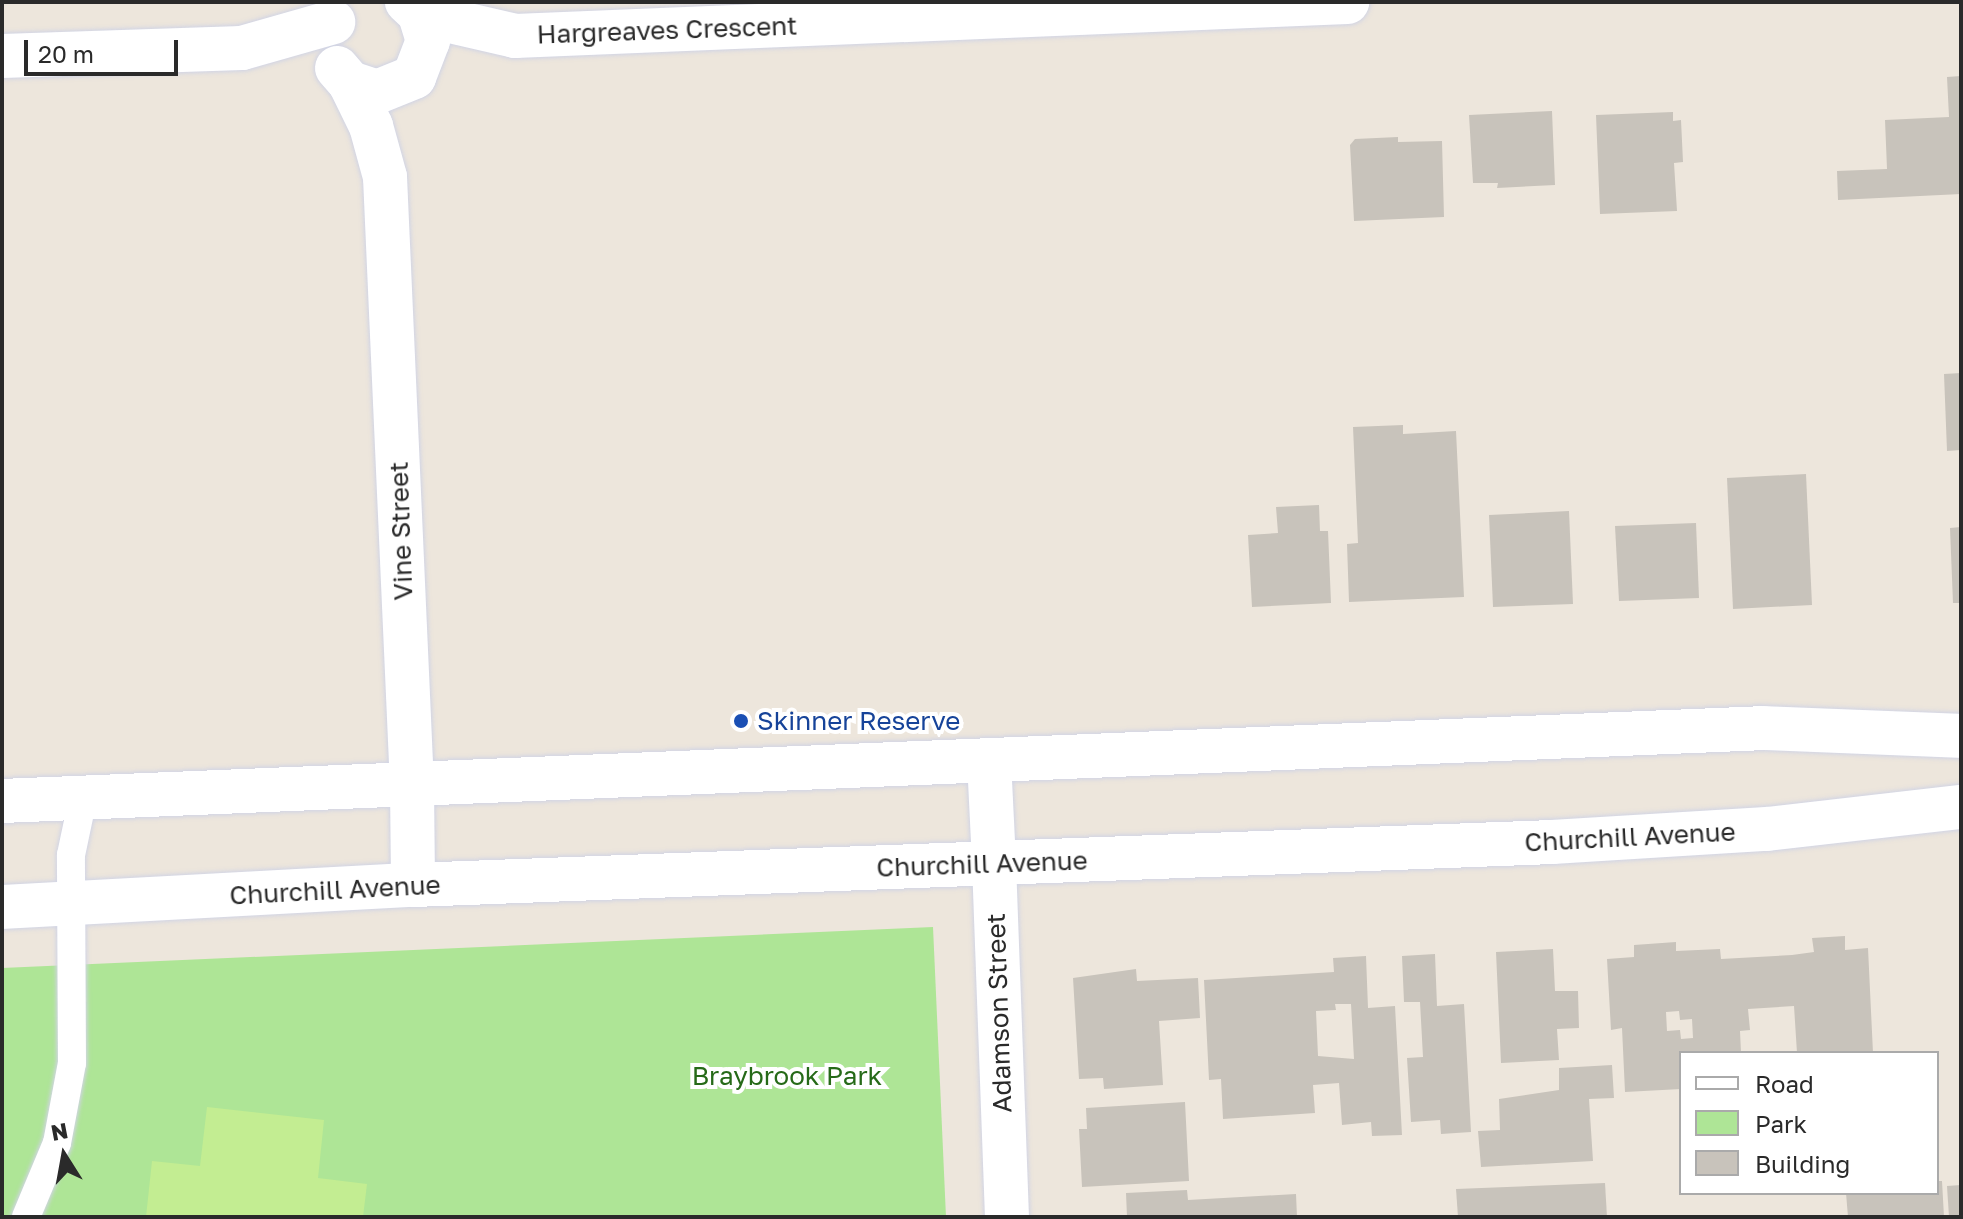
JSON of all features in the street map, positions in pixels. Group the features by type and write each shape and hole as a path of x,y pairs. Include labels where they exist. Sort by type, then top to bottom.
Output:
{"main road":[{"name":"Hargreaves Crescent","path":"414,8 515,36 1056,9 1347,2"},
{"name":"Vine Street","path":"385,177 413,76 428,41 414,8"},
{"name":"Vine Street","path":"342,12 330,47 371,126 385,177 412,786 413,885"},
{"path":"242,48 342,12"},
{"name":"Hargreaves Crescent","path":"344,76 377,92 515,36"},
{"path":"2,56 242,48 344,76"},
{"path":"2,801 1763,728 1961,736"},
{"name":"Adamson Street","path":"989,760 1007,1217"},
{"name":"Churchill Avenue","path":"2,907 413,885 1552,842 1767,829 1961,807"}],"lane":[{"path":"26,1217 57,1143 72,1063 71,855 83,798"}],"green space":[{"name":"Braybrook Park","path":"933,927 946,1217 2,1217 2,968"},
{"path":"207,1107 324,1120 318,1178 367,1184 363,1217 146,1217 152,1161 200,1166"}],"building":[{"path":"1961,76 1961,194 1838,200 1837,171 1887,169 1885,120 1949,117 1947,77"},
{"path":"1552,111 1555,185 1497,188 1498,183 1473,183 1469,115"},
{"path":"1673,112 1673,121 1681,120 1683,162 1674,163 1677,211 1600,214 1596,115"},
{"path":"1398,137 1398,142 1442,141 1444,217 1354,221 1350,145 1355,139"},
{"path":"1961,373 1961,450 1947,451 1944,374"},
{"path":"1403,425 1403,434 1456,431 1464,597 1349,602 1347,544 1358,543 1353,427"},
{"path":"1806,474 1812,605 1733,609 1727,478"},
{"path":"1319,505 1320,531 1328,531 1331,603 1252,607 1248,535 1278,533 1276,507"},
{"path":"1569,511 1573,604 1493,607 1489,515"},
{"path":"1696,523 1699,598 1619,601 1615,526"},
{"path":"1961,527 1961,603 1953,603 1950,528"},
{"path":"1845,936 1845,950 1868,948 1873,1051 1797,1051 1794,1006 1748,1009 1750,1030 1740,1031 1741,1051 1679,1051 1679,1089 1625,1092 1622,1028 1611,1030 1607,959 1634,957 1634,945 1676,942 1676,951 1720,949 1721,959 1814,952 1812,938","holes":["1679,1011 1680,1020 1692,1019 1693,1038 1681,1039 1680,1030 1667,1031 1666,1012"]},
{"path":"1553,949 1555,991 1578,991 1579,1028 1557,1029 1559,1060 1501,1063 1496,952"},
{"path":"1435,954 1437,1006 1464,1004 1471,1132 1441,1134 1440,1120 1411,1122 1407,1058 1423,1057 1420,1002 1404,1002 1402,956"},
{"path":"1366,956 1368,1008 1395,1006 1402,1135 1372,1136 1371,1122 1342,1125 1339,1083 1313,1085 1315,1113 1223,1119 1221,1079 1209,1080 1204,980 1334,972 1333,958","holes":["1335,1004 1351,1004 1354,1059 1318,1056 1316,1011 1336,1010"]},
{"path":"1136,969 1137,981 1198,978 1200,1018 1159,1021 1163,1085 1104,1089 1103,1078 1079,1079 1073,978"},
{"path":"1612,1065 1614,1098 1589,1099 1593,1161 1481,1167 1478,1131 1500,1130 1499,1099 1559,1090 1559,1068"},
{"path":"1185,1102 1189,1181 1082,1187 1079,1129 1087,1129 1086,1108"},
{"path":"1939,1181 1942,1181 1944,1217 1848,1217 1846,1195 1939,1195"},
{"path":"1605,1183 1607,1217 1458,1217 1456,1189"},
{"path":"1961,1185 1961,1217 1949,1217 1947,1186"},
{"path":"1187,1190 1188,1200 1296,1194 1297,1217 1127,1217 1126,1193"}],"place":[{"name":"Skinner Reserve","path":"741,721"}]}
